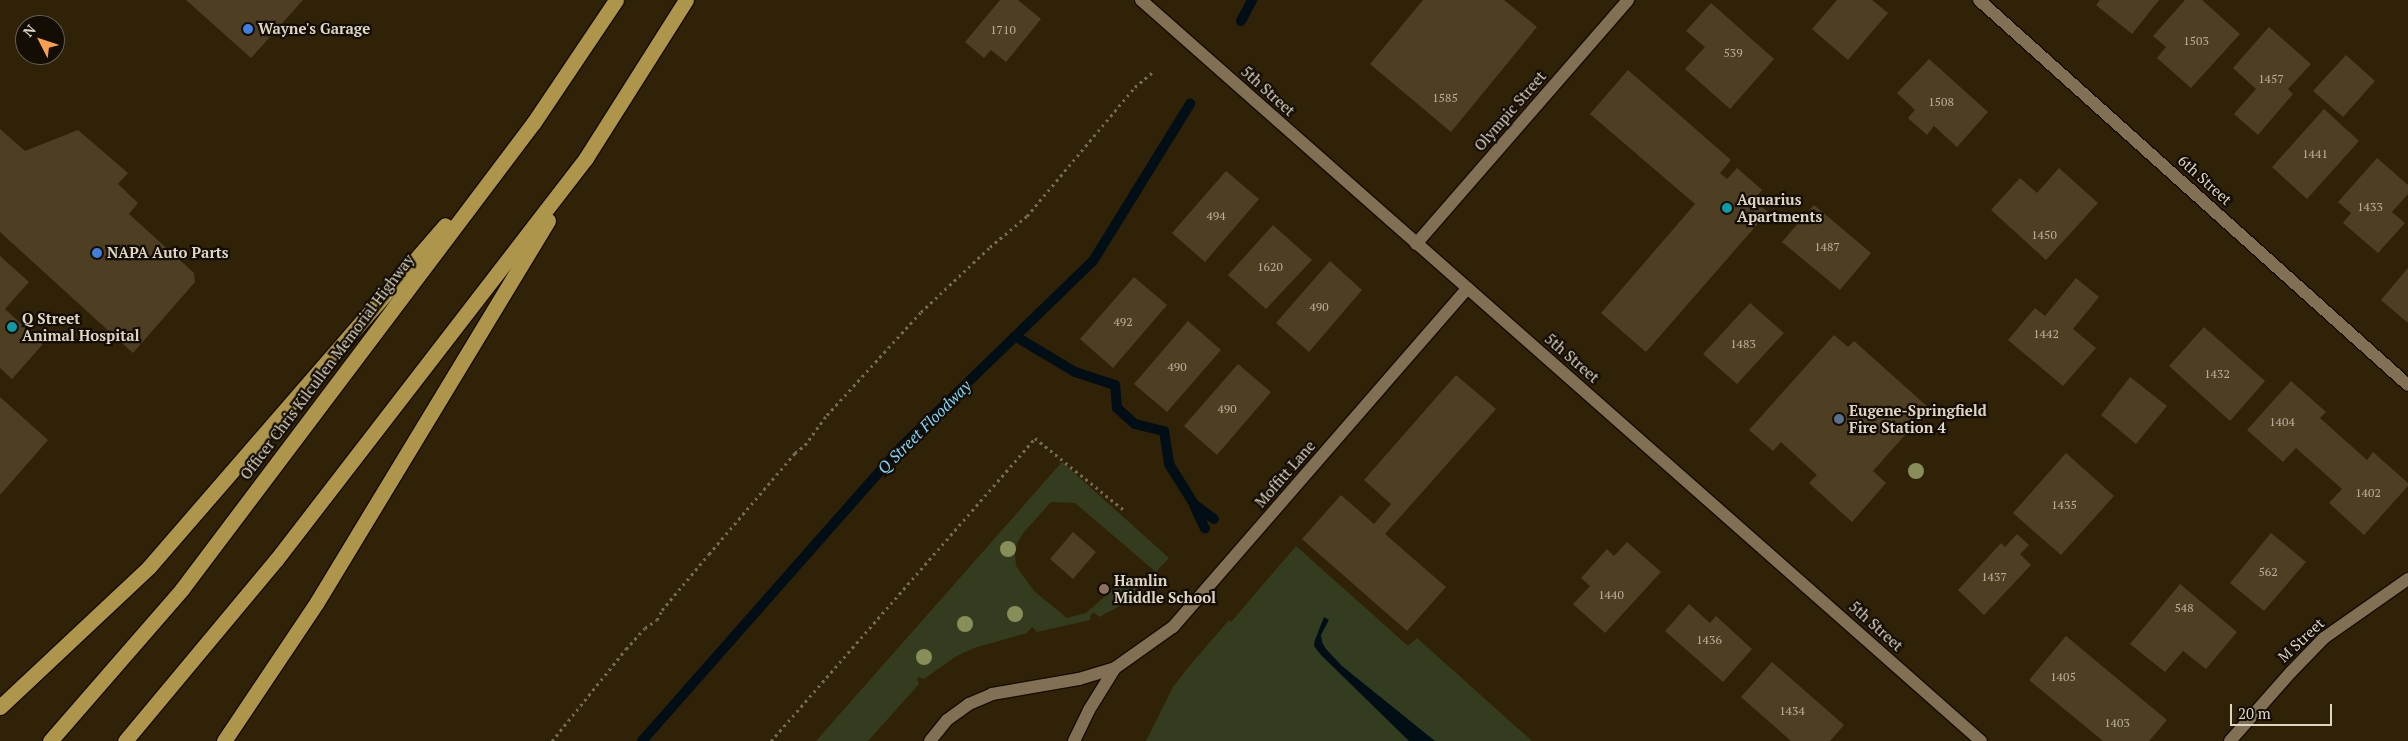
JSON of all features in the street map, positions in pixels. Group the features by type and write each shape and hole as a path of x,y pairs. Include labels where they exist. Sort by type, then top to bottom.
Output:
{"highway":[{"name":"Officer Chris Kilcullen Memorial Highway","path":"50,741 182,589 534,122 616,0"},
{"path":"224,741 317,602 586,158 686,0"},
{"path":"0,707 148,567 534,122"},
{"path":"125,741 276,560 586,158"}],"street":[{"name":"5th Street","path":"1141,0 1981,741"},
{"name":"Olympic Street","path":"1416,244 1628,0"},
{"name":"6th Street","path":"1979,0 2408,385"},
{"name":"Moffitt Lane","path":"930,741 947,720 969,704 992,694 1080,679 1115,668 1173,627 1468,288"},
{"name":"M Street","path":"2230,741 2290,672 2324,638 2408,579"},
{"name":"Moffitt Lane","path":"1074,741 1089,710 1115,668"}],"path":[{"path":"552,741 626,649 645,628 657,620 662,610 795,453 805,445 827,415 921,312 990,247 1027,216 1135,87 1153,72"},
{"path":"771,741 1035,438 1076,469 1125,511"}],"green space":[{"path":"1062,462 1169,558 1156,572 1075,503 1051,502 1024,532 1017,543 1015,554 1016,566 1034,591 1067,618 1086,613 1121,582 1129,582 1139,591 1118,607 1099,617 1095,613 1091,614 1090,620 1037,632 1032,627 1027,633 974,648 955,657 924,679 919,677 917,679 919,684 868,741 816,741"},
{"path":"1296,546 1408,646 1417,638 1532,741 1146,741 1173,687 1186,670 1229,620 1231,622"}],"shaded area":[{"path":"1324,617 1329,620 1321,635 1326,649 1342,666 1435,741 1409,741 1321,655 1314,646"}],"building":[{"name":"Wayne's Garage","path":"186,0 303,0 251,58"},
{"path":"1000,0 1018,0 1041,19 1006,62 991,50 984,58 965,42"},
{"path":"1423,0 1504,0 1537,27 1451,132 1370,64"},
{"path":"1837,0 1872,0 1888,13 1848,60 1812,29"},
{"path":"2100,0 2159,0 2132,34 2096,5"},
{"path":"2185,0 2202,0 2240,34 2191,88 2157,58 2166,47 2153,36"},
{"path":"1711,3 1774,59 1730,109 1685,69 1705,47 1686,31"},
{"path":"2269,27 2311,64 2288,89 2293,94 2258,135 2234,114 2256,89 2233,68"},
{"path":"2346,55 2375,81 2343,117 2313,91"},
{"path":"1929,59 1988,112 1957,147 1934,126 1927,135 1908,118 1915,110 1897,93"},
{"name":"Aquarius Apartments","path":"1628,70 1731,160 1720,173 1727,179 1737,168 1762,190 1754,200 1768,212 1646,352 1601,313 1695,204 1590,114"},
{"path":"2324,109 2359,141 2307,199 2272,167"},
{"name":"NAPA Auto Parts","path":"0,129 25,151 78,130 128,173 118,184 138,203 129,214 194,273 195,282 133,353 0,232"},
{"path":"2377,158 2408,185 2408,194 2392,212 2405,223 2378,253 2343,223 2351,213 2338,202"},
{"path":"2059,168 2098,203 2046,260 1991,210 2020,178 2037,193"},
{"path":"1226,171 1259,199 1205,262 1172,233"},
{"path":"1814,205 1871,253 1840,290 1782,242"},
{"path":"1273,225 1312,260 1266,309 1228,275"},
{"name":"Q Street Animal Hospital","path":"0,256 29,282 5,309 43,344 12,379 0,368"},
{"path":"1330,261 1362,290 1309,352 1276,323"},
{"path":"2408,268 2408,323 2381,300"},
{"path":"1134,277 1167,305 1113,368 1080,339"},
{"path":"2076,278 2099,297 2073,329 2096,348 2063,386 2008,340 2035,308 2045,316"},
{"path":"1750,303 1784,333 1737,384 1703,354"},
{"path":"1188,321 1221,350 1167,412 1134,384"},
{"path":"2204,327 2265,381 2230,421 2169,366"},
{"name":"Eugene-Springfield Fire Station 4","path":"1834,335 1848,347 1854,341 1929,408 1873,471 1886,483 1852,522 1809,483 1817,475 1781,442 1773,451 1749,430"},
{"path":"1238,364 1271,392 1217,455 1184,426"},
{"path":"1456,375 1496,409 1385,534 1446,587 1407,631 1302,539 1341,495 1374,524 1391,504 1364,480"},
{"path":"2130,377 2167,406 2136,444 2101,415"},
{"path":"2291,381 2326,412 2320,418 2367,460 2373,452 2408,483 2408,486 2364,535 2329,503 2342,489 2296,448 2283,462 2247,430"},
{"path":"0,397 48,440 0,495"},
{"path":"2066,453 2114,496 2061,555 2013,513"},
{"path":"1073,532 1096,552 1073,579 1050,559"},
{"path":"2271,533 2306,562 2264,611 2230,583"},
{"path":"2017,534 2029,545 2020,554 2031,565 1984,615 1958,590 2001,543 2005,547"},
{"path":"1627,542 1661,572 1605,633 1573,604 1590,586 1581,578 1607,549 1614,556"},
{"path":"2180,584 2237,632 2206,669 2183,651 2165,672 2130,644"},
{"path":"1689,604 1710,623 1716,616 1752,649 1723,682 1665,631"},
{"path":"2066,636 2167,720 2149,741 2103,741 2029,680"},
{"path":"1772,662 1844,725 1830,741 1791,741 1741,697"}],"waterway":[{"name":"Q Street Floodway","path":"1241,21 1252,0"},
{"name":"Q Street Floodway","path":"642,741 901,447 1093,261 1190,104"},
{"path":"1015,336 1075,372 1115,385 1117,408 1135,424 1164,431 1169,464 1194,504 1214,519"},
{"path":"1194,505 1205,529"}],"place":[{"name":"Wayne's Garage","path":"248,29"},
{"name":"Aquarius Apartments","path":"1727,208"},
{"name":"NAPA Auto Parts","path":"97,253"},
{"name":"Q Street Animal Hospital","path":"12,327"},
{"name":"Eugene-Springfield Fire Station 4","path":"1839,419"},
{"name":"Hamlin Middle School","path":"1104,589"}]}
